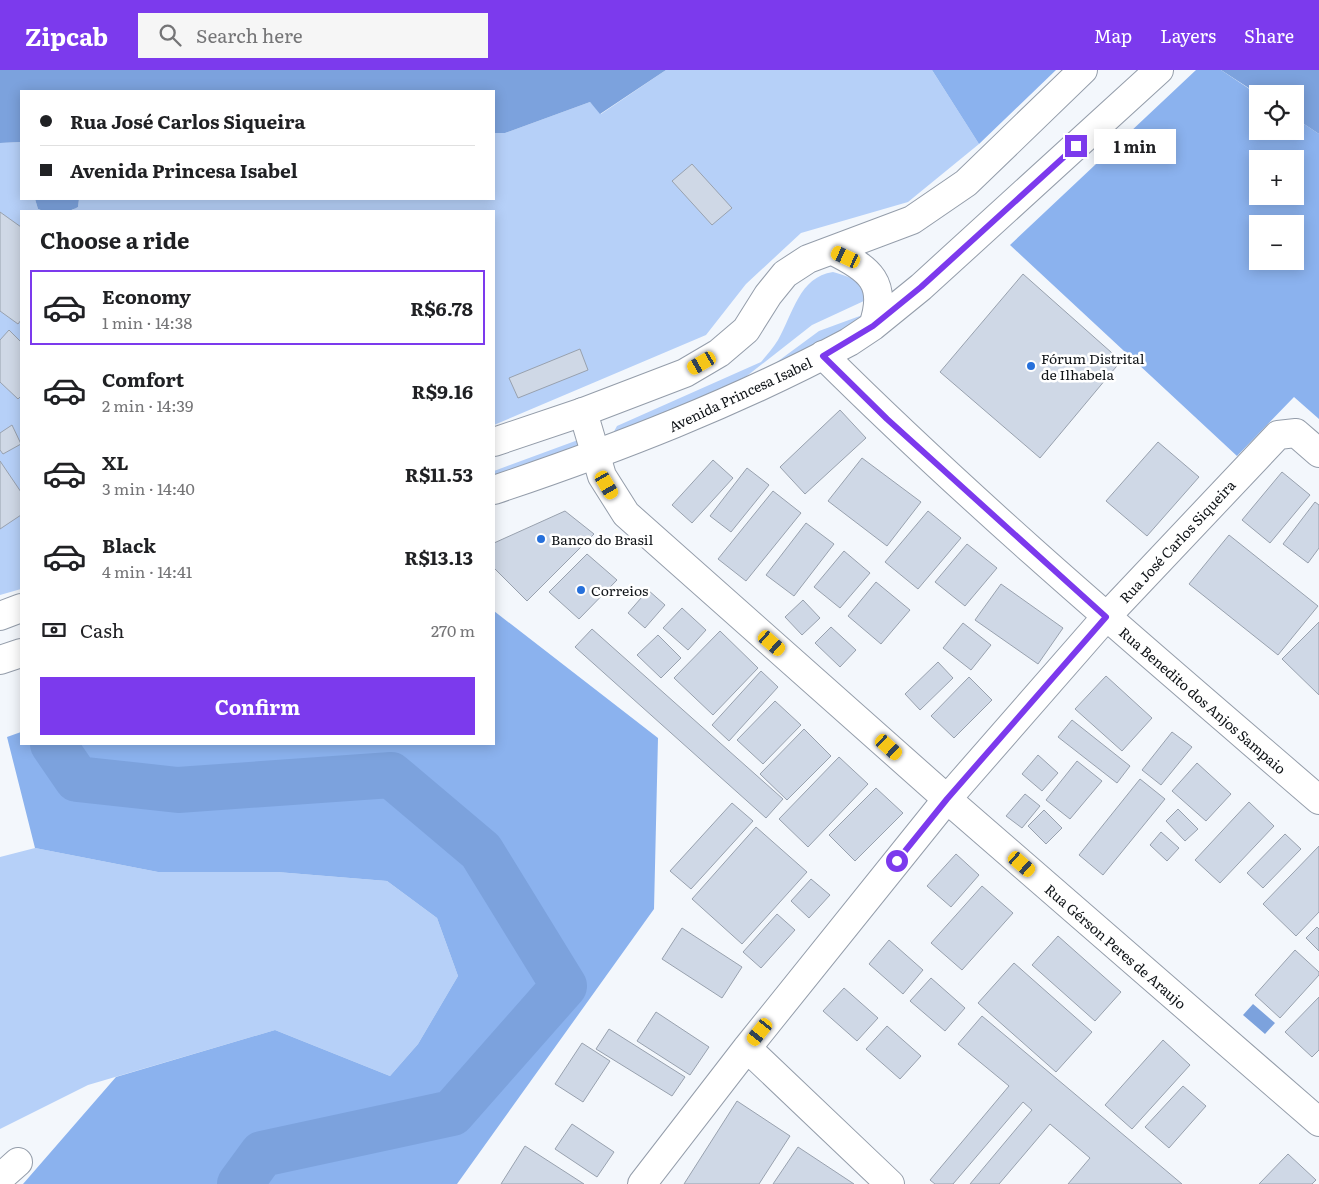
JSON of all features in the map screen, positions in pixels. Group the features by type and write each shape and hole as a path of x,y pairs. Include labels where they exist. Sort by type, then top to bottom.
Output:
{"street":[{"path":"495,442 583,412 684,373 719,353 746,330 768,295 785,274 808,259 912,220 966,183 1083,70"},
{"name":"Avenida Princesa Isabel","path":"495,490 595,456 688,420 823,356 873,326 921,287 1159,70"},
{"path":"833,251 858,263 873,278 880,298 873,326"},
{"name":"Rua Benedito dos Anjos Sampaio","path":"823,356 887,419 1106,617 1319,800"},
{"name":"Rua Gérson Peres de Araujo","path":"583,412 602,476 626,514 947,799 1319,1122"},
{"name":"Rua José Carlos Siqueira","path":"642,1184 747,1048 947,799 1106,617 1278,435 1296,433 1319,453"},
{"path":"0,616 20,608"},
{"path":"0,660 20,653"},
{"path":"747,1048 890,1184"}],"shaded area":[{"path":"0,70 666,70 600,114 590,102 505,133 495,133 495,90 20,90 20,142 0,143"},
{"path":"666,70 932,70 979,144 908,202 801,233 746,284 706,335 495,425 495,210 72,210 78,207 79,200 495,200 495,133 505,133 590,102 601,114"},
{"path":"932,70 1056,70 979,144"},
{"path":"1196,70 1221,70 1249,89 1249,140 1304,140 1304,124 1319,134 1319,419 1294,397 1237,456 1010,245"},
{"path":"1221,70 1319,70 1319,134 1304,124 1304,85 1249,85 1249,88"},
{"path":"20,142 20,200 35,200 38,209 40,210 20,210 20,589 0,595 0,143"},
{"path":"35,200 79,200 78,207 71,210 38,209"},
{"path":"833,272 859,283 866,300 812,325 743,379 699,401 612,435 617,426 761,362 778,340 798,298 805,289 821,275"},
{"path":"868,313 863,325 751,381 819,331"},
{"path":"578,440 577,448 495,478 495,471"},
{"path":"495,612 658,738 654,909 457,1184 23,1184 116,1077 275,1030 390,1076 418,1044 458,976 437,918 387,881 277,872 158,872 35,848 7,737 20,732 20,745 495,745"},
{"path":"35,848 158,872 277,872 387,881 437,918 458,976 418,1044 390,1076 275,1030 88,1085 0,1129 0,857"},
{"path":"1253,1004 1275,1023 1265,1034 1243,1015"}],"building":[{"path":"692,164 732,208 712,225 672,181"},
{"path":"0,212 20,226 20,321 18,324 0,311"},
{"name":"Fórum Distrital de Ilhabela","path":"1023,274 1121,361 1040,458 940,372"},
{"path":"9,330 20,341 20,397 18,399 0,382 0,340"},
{"path":"580,349 588,370 518,398 509,378"},
{"path":"840,410 866,438 805,494 780,467"},
{"path":"12,425 20,445 3,454 0,450 0,433"},
{"path":"1158,442 1199,477 1147,536 1106,501"},
{"path":"862,458 921,502 887,546 828,501"},
{"path":"713,460 733,478 692,523 672,505"},
{"path":"0,461 20,491 20,516 0,529"},
{"path":"747,468 769,485 731,532 710,516"},
{"path":"1282,472 1310,495 1270,543 1242,520"},
{"path":"773,491 801,513 746,581 718,559"},
{"path":"1315,502 1319,505 1319,548 1308,563 1283,544"},
{"path":"565,511 594,534 527,601 495,569 495,543"},
{"path":"928,511 961,538 918,589 885,562"},
{"path":"806,523 834,544 794,596 766,575"},
{"path":"1229,535 1318,606 1278,655 1189,584"},
{"path":"967,544 997,568 965,606 935,582"},
{"path":"844,551 870,573 840,608 814,587"},
{"path":"587,554 617,580 579,619 549,592"},
{"path":"876,582 910,610 881,644 848,616"},
{"path":"1001,584 1063,628 1038,664 975,620"},
{"path":"648,590 665,605 645,628 628,613"},
{"path":"803,600 820,618 802,635 785,617"},
{"path":"682,608 706,630 688,650 663,628"},
{"path":"1319,622 1319,695 1282,659"},
{"path":"963,623 991,645 971,670 943,648"},
{"path":"831,627 856,650 840,667 815,643"},
{"path":"592,629 783,799 766,818 575,647"},
{"path":"720,631 758,668 713,715 674,678"},
{"path":"658,635 681,658 661,678 637,655"},
{"path":"938,662 953,678 920,710 905,694"},
{"path":"761,671 778,687 729,741 712,725"},
{"path":"1106,676 1152,718 1122,751 1075,709"},
{"path":"969,677 992,700 954,738 931,716"},
{"path":"775,701 801,725 763,764 737,740"},
{"path":"1072,720 1130,766 1117,783 1058,737"},
{"path":"804,729 831,756 787,800 760,774"},
{"path":"1172,732 1192,747 1161,785 1142,770"},
{"path":"1038,755 1058,773 1042,791 1022,774"},
{"path":"839,757 868,784 808,847 779,819"},
{"path":"1077,761 1102,781 1070,819 1046,800"},
{"path":"1197,763 1231,794 1206,821 1172,791"},
{"path":"1140,779 1165,799 1103,875 1079,855"},
{"path":"876,788 903,813 855,861 829,835"},
{"path":"1025,794 1040,806 1022,828 1006,816"},
{"path":"1249,802 1274,826 1220,883 1195,860"},
{"path":"732,803 753,821 691,889 670,871"},
{"path":"1178,809 1198,829 1185,841 1166,821"},
{"path":"1044,810 1062,828 1046,844 1028,826"},
{"path":"756,827 807,872 742,944 692,899"},
{"path":"1161,832 1179,848 1167,861 1150,845"},
{"path":"1285,834 1301,849 1263,888 1247,873"},
{"path":"1319,846 1319,912 1296,936 1263,904"},
{"path":"956,854 979,875 951,907 927,886"},
{"path":"811,879 830,895 809,918 791,901"},
{"path":"982,886 1013,913 962,970 931,943"},
{"path":"777,914 795,930 761,968 743,952"},
{"path":"1317,927 1319,929 1319,951 1306,938"},
{"path":"682,928 742,967 722,998 662,959"},
{"path":"1058,936 1121,992 1095,1021 1032,965"},
{"path":"889,940 923,970 903,994 869,964"},
{"path":"1295,950 1319,972 1319,975 1280,1018 1255,995"},
{"path":"1014,963 1092,1032 1056,1072 978,1003"},
{"path":"931,978 965,1008 945,1031 910,1001"},
{"path":"844,988 878,1018 857,1041 823,1011"},
{"path":"1319,997 1319,1050 1312,1057 1285,1032"},
{"path":"656,1012 709,1047 690,1075 637,1041"},
{"path":"982,1016 1182,1184 1068,1184 1090,1158 1050,1124 999,1184 970,1184 1032,1110 1023,1102 953,1184 935,1184 930,1180 1009,1086 958,1044"},
{"path":"887,1026 921,1056 900,1079 866,1049"},
{"path":"609,1029 685,1077 672,1096 596,1049"},
{"path":"1163,1040 1190,1065 1132,1129 1105,1105"},
{"path":"582,1043 610,1061 583,1102 555,1084"},
{"path":"1183,1086 1206,1106 1169,1148 1145,1127"},
{"path":"737,1101 790,1136 759,1184 684,1184"},
{"path":"572,1124 614,1152 597,1177 555,1149"},
{"path":"525,1146 584,1184 501,1184"},
{"path":"798,1147 854,1184 773,1184"},
{"path":"1288,1154 1316,1180 1312,1184 1259,1184"}],"waterway":[{"path":"54,745 77,779 178,790 391,775 481,851 564,986 452,1113 262,1154 240,1184"}],"place":[{"name":"Fórum Distrital de Ilhabela","path":"1031,366"},
{"name":"Banco do Brasil","path":"541,539"},
{"name":"Correios","path":"581,590"}],"route":[{"path":"897,861 947,799 1106,617 887,419 823,356 873,326 921,287 1076,146"}]}
